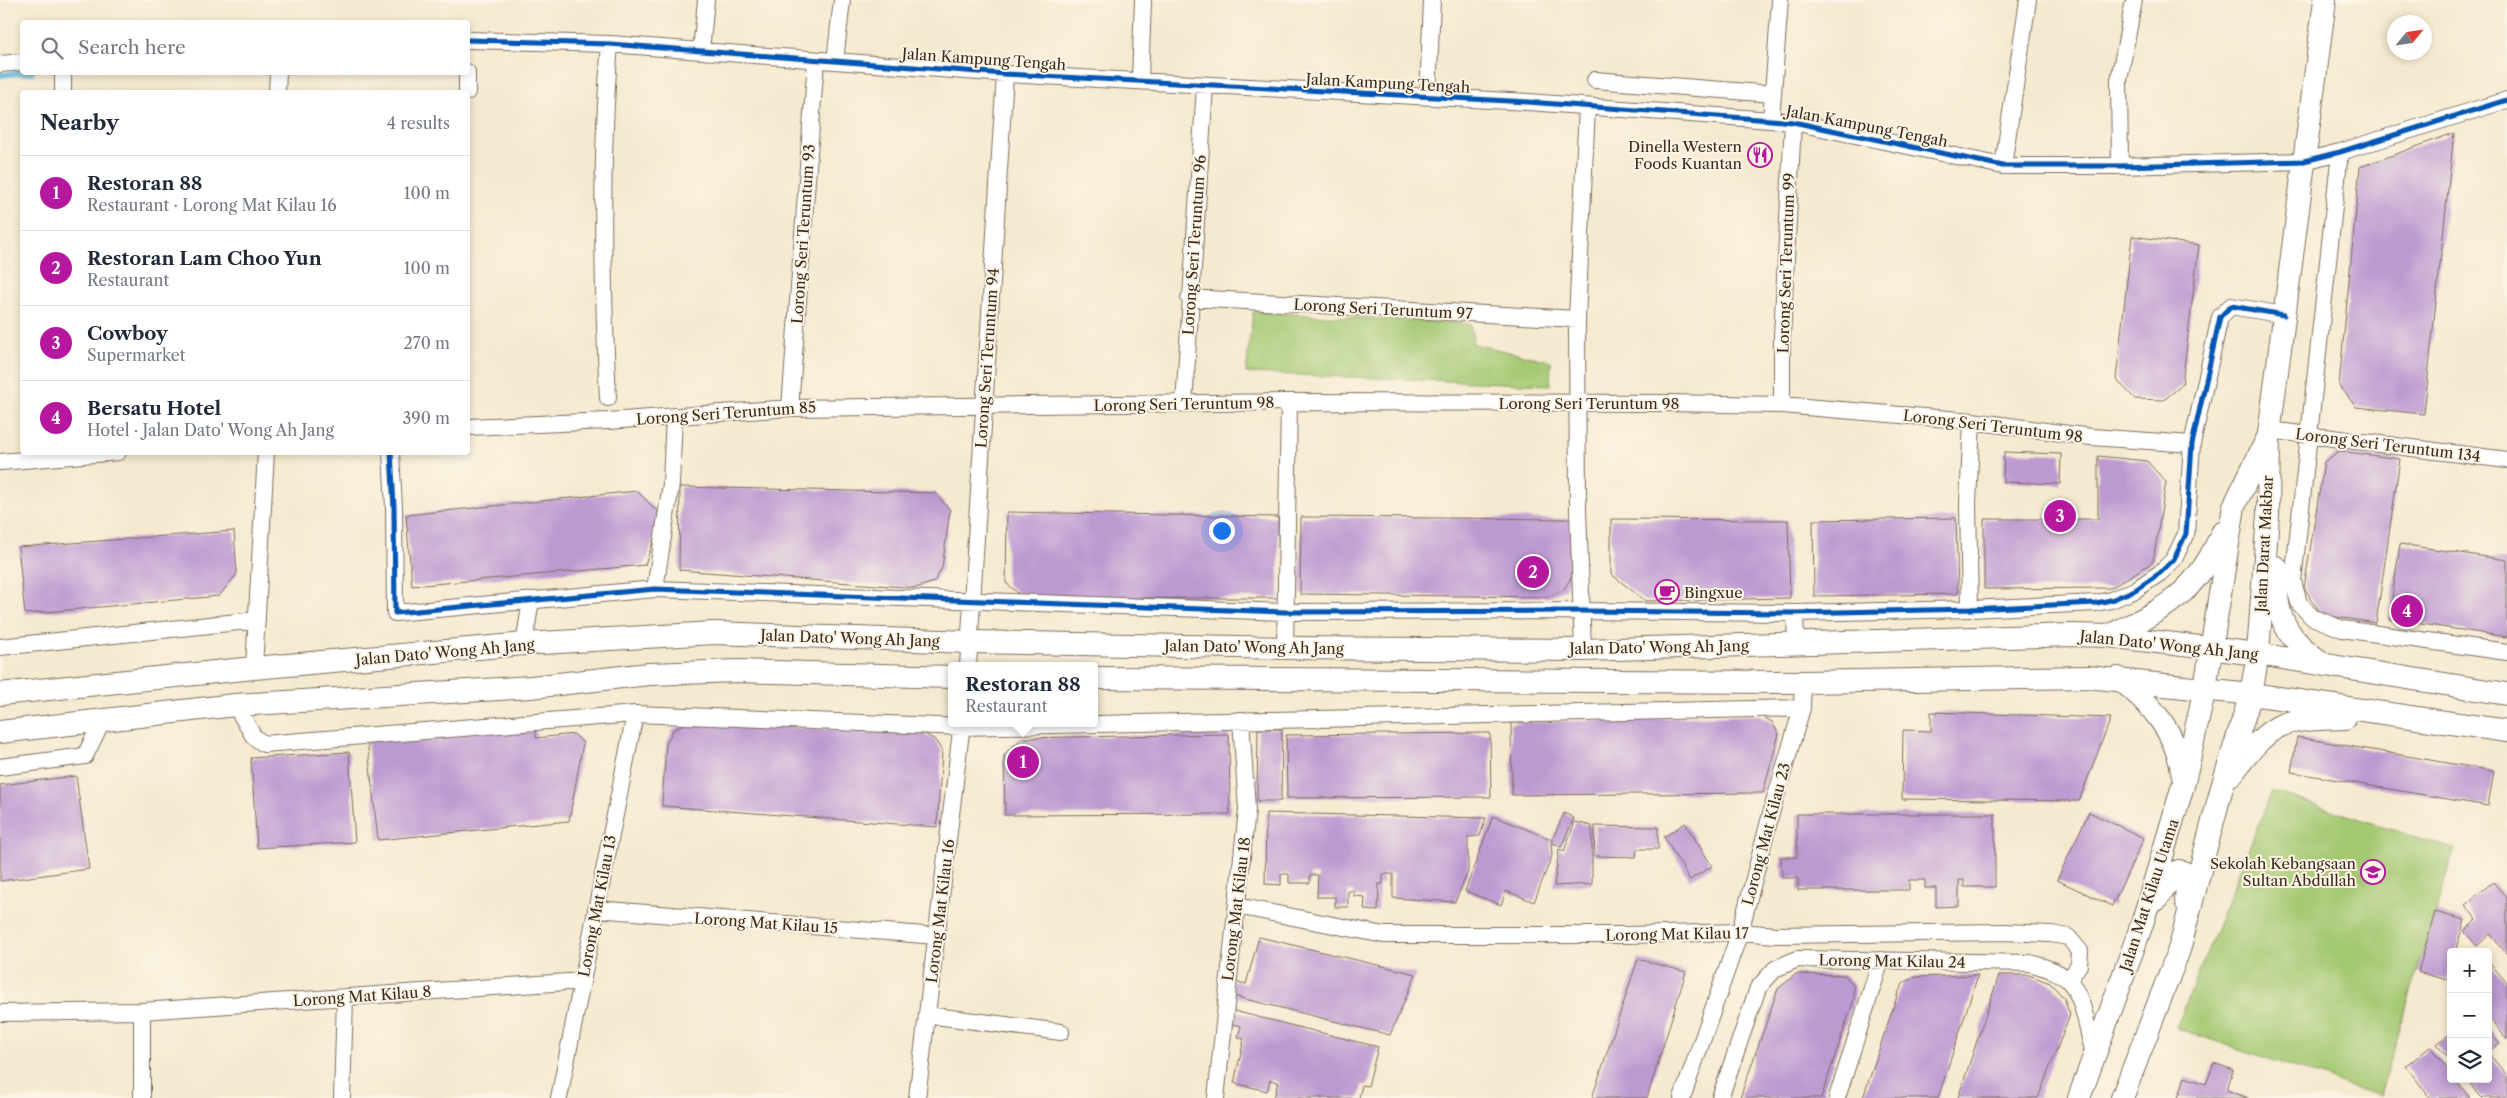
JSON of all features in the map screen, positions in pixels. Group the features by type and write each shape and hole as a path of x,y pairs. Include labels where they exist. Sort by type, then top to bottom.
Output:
{"main road":[{"name":"Jalan Darat Makbar","path":"2251,694 2258,654 2268,514 2269,432 2325,0"},
{"name":"Jalan Darat Makbar","path":"2205,688 2234,506 2269,432"},
{"path":"2108,636 2160,611 2195,581 2212,558 2234,506"},
{"path":"2268,514 2276,570 2277,602 2283,625 2311,655 2328,666"},
{"name":"Jalan Dato' Wong Ah Jang","path":"0,694 254,668 524,644 714,634 970,642 1285,648 1583,650 2072,635 2108,636 2212,647 2507,694"},
{"path":"0,732 235,705 532,687 649,674 738,671 948,677"},
{"name":"Jalan Dato' Wong Ah Jang","path":"1098,678 1803,682 2118,678 2251,694 2507,731"},
{"path":"2118,678 2137,693 2155,712 2169,733 2181,756 2184,782"},
{"name":"Jalan Mat Kilau Utama","path":"2079,1098 2142,924 2184,782 2205,688"},
{"path":"2122,1098 2182,938 2222,787 2251,694"},
{"path":"2222,787 2260,738 2285,723 2301,719 2406,716"},
{"path":"2142,924 2174,873 2179,870 2185,873 2187,878 2182,938"}],"street":[{"path":"701,51 706,0"},
{"path":"835,61 842,0"},
{"path":"1140,81 1143,0"},
{"path":"1428,96 1432,0"},
{"path":"1771,120 1780,0"},
{"path":"2004,166 2028,0"},
{"path":"2120,166 2119,80 2134,0"},
{"name":"Jalan Kampung Tengah","path":"470,40 610,44 1005,74 1205,86 1428,96 1771,120 1793,122 2004,166 2120,166 2304,161 2340,152 2507,100"},
{"path":"608,398 602,276 603,124 610,44"},
{"name":"Lorong Seri Teruntum 93","path":"790,408 816,60"},
{"path":"0,64 20,62"},
{"name":"Lorong Seri Teruntum 94","path":"968,662 1005,74"},
{"path":"63,75 63,90"},
{"path":"277,90 278,75"},
{"path":"467,75 467,90"},
{"path":"1596,80 1773,94"},
{"name":"Lorong Seri Teruntum 96","path":"1184,404 1189,298 1205,86"},
{"path":"1583,650 1578,510 1577,319 1587,107"},
{"name":"Lorong Seri Teruntum 99","path":"1782,405 1782,337 1793,122"},
{"path":"2340,152 2293,581 2299,603 2312,617 2342,629 2507,652"},
{"name":"Lorong Seri Teruntum 97","path":"1189,298 1577,319"},
{"path":"391,455 394,508 395,613 655,589 1285,612 1582,611 1795,613 1970,610 2111,600 2135,590 2151,580 2174,559 2186,534 2192,444 2220,317 2231,306 2284,315"},
{"path":"1285,648 1290,402"},
{"name":"Lorong Seri Teruntum 98","path":"984,405 1290,402 1782,405 1972,421 2091,437 2192,444"},
{"name":"Lorong Seri Teruntum 85","path":"470,426 608,421 790,408 984,405"},
{"path":"655,589 671,484 674,416"},
{"path":"1970,610 1968,503 1972,421"},
{"name":"Lorong Seri Teruntum 134","path":"2269,432 2310,435 2507,460"},
{"path":"0,462 61,455"},
{"path":"254,668 266,455"},
{"path":"524,644 532,600"},
{"path":"1795,613 1796,644"},
{"path":"0,647 256,620"},
{"name":"Lorong Mat Kilau 23","path":"1682,1098 1740,932 1773,806 1802,708 1803,682"},
{"path":"235,705 254,737 264,744 635,714 948,725"},
{"path":"1098,723 1802,708"},
{"name":"Lorong Mat Kilau 13","path":"558,1098 635,714"},
{"path":"0,766 85,756 103,719"},
{"name":"Lorong Mat Kilau 18","path":"1216,1098 1247,810 1241,720"},
{"name":"Lorong Mat Kilau 16","path":"917,1098 962,727"},
{"name":"Lorong Mat Kilau 17","path":"1237,906 1384,935 1628,936 1740,932 1776,935 2004,932 2051,934 2068,937 2080,951 2079,965 2069,980"},
{"name":"Lorong Mat Kilau 15","path":"596,909 937,936"},
{"name":"Lorong Mat Kilau 24","path":"1720,1098 1758,988 1776,969 1797,959 2030,963 2054,971 2069,980"},
{"path":"1837,1098 1881,960"},
{"path":"2069,980 2079,998 2088,1038 2095,1055"},
{"name":"Lorong Mat Kilau 8","path":"0,1013 142,1010 582,981"},
{"path":"342,1098 345,997"},
{"path":"142,1010 142,1098"},
{"path":"927,1015 1060,1032"}],"green space":[{"path":"1253,312 1471,324 1473,344 1551,361 1550,385 1246,373"},
{"path":"2272,791 2454,849 2380,1096 2176,1028"}],"building":[{"path":"2454,133 2424,414 2356,407 2339,385 2360,167"},
{"path":"2132,236 2199,245 2182,385 2164,400 2135,399 2116,379"},
{"path":"2339,451 2400,459 2376,623 2322,615 2304,588 2324,462"},
{"path":"2004,452 2061,454 2060,484 2003,482"},
{"path":"2098,456 2147,461 2166,482 2153,562 2111,588 1984,589 1984,519 2098,519"},
{"path":"680,487 935,493 950,510 942,568 934,582 916,588 679,570"},
{"path":"637,491 662,516 645,565 412,586 406,515"},
{"path":"1007,512 1278,517 1279,598 1024,598 1006,583"},
{"path":"1301,517 1571,519 1572,576 1564,589 1548,597 1300,594"},
{"path":"1956,518 1958,594 1814,596 1813,520"},
{"path":"1611,519 1788,520 1790,598 1645,601 1611,574"},
{"path":"234,531 237,574 219,596 25,614 18,547"},
{"path":"2400,544 2507,560 2507,637 2389,619"},
{"path":"1931,712 2111,718 2079,801 1902,799 1903,730 1931,731"},
{"path":"1760,715 1772,722 1779,734 1763,793 1512,795 1511,723"},
{"path":"687,722 925,734 935,740 942,751 937,827 662,806 666,744 673,730"},
{"path":"531,724 536,731 536,738 574,734 583,743 569,821 378,840 367,739"},
{"path":"1258,729 1282,729 1281,801 1257,801"},
{"path":"1490,733 1491,797 1287,798 1286,735"},
{"path":"1229,734 1230,814 1005,815 1004,755 1022,738"},
{"path":"2297,737 2494,771 2488,806 2291,772"},
{"path":"349,752 355,842 257,848 251,758"},
{"path":"76,776 89,869 0,881 0,785"},
{"path":"2089,812 2144,838 2112,906 2057,880"},
{"path":"1266,813 1486,818 1480,836 1468,837 1468,872 1455,902 1393,898 1393,874 1383,874 1383,884 1379,884 1378,911 1364,910 1365,897 1354,896 1354,891 1348,891 1348,907 1335,907 1335,897 1317,897 1318,875 1310,875 1310,883 1289,883 1289,874 1281,874 1281,885 1265,884"},
{"path":"1564,813 1574,818 1561,847 1553,843 1553,838"},
{"path":"1797,814 1995,814 1995,887 1964,887 1964,880 1959,880 1959,906 1936,907 1936,888 1925,888 1925,880 1909,880 1909,890 1798,890 1798,878 1782,878 1781,857 1797,857"},
{"path":"1493,816 1551,839 1552,856 1534,902 1506,891 1501,905 1465,891"},
{"path":"1575,822 1592,826 1592,884 1554,886 1559,849 1564,851"},
{"path":"1685,823 1712,866 1690,880 1664,837"},
{"path":"1595,826 1658,827 1658,849 1637,849 1636,857 1594,856"},
{"path":"2493,882 2507,898 2507,954 2490,934 2477,946 2464,931 2477,920 2465,905"},
{"path":"2435,912 2465,920 2456,948 2447,948 2447,980 2418,972"},
{"path":"1259,937 1416,974 1390,1035 1229,995 1233,981 1246,984"},
{"path":"1638,959 1686,972 1647,1098 1592,1098"},
{"path":"2492,966 2507,983 2507,1039 2492,1022"},
{"path":"1796,974 1845,975 1854,986 1854,999 1821,1098 1740,1098 1778,989"},
{"path":"1978,975 1938,1098 1863,1098 1898,993 1904,982 1916,977"},
{"path":"1999,975 2029,975 2050,983 2064,998 2070,1015 2038,1098 1958,1098"},
{"path":"1230,1010 1378,1047 1368,1086 1362,1085 1359,1098 1274,1098 1278,1082 1270,1080 1267,1091 1234,1083 1244,1039 1238,1037 1241,1026 1227,1023"},
{"path":"2492,1034 2500,1043 2492,1049"},
{"path":"2447,1036 2447,1056 2437,1044"},
{"path":"2430,1047 2447,1068 2447,1083 2458,1083 2470,1098 2430,1098 2406,1066"},
{"path":"2492,1058 2507,1075 2507,1098 2482,1098 2469,1083 2492,1083"},
{"path":"2214,1063 2233,1070 2227,1090 2248,1098 2178,1098 2185,1077 2206,1084"}],"waterway":[{"path":"0,75 20,73"}],"cycle path":[{"path":"470,40 610,44 1005,74 1528,102 1771,120 1793,122 2003,166 2120,166 2304,161 2340,152 2507,100"},
{"path":"391,455 394,508 395,613 655,589 1285,612 1582,611 1795,613 1970,609 2096,603 2111,600 2135,590 2160,573 2174,559 2186,534 2192,444 2220,317 2231,306 2284,315"}],"place":[{"name":"Dinella Western Foods Kuantan","path":"1760,155"},
{"name":"Cowboy","path":"2060,516"},
{"name":"Restoran Lam Choo Yun","path":"1533,572"},
{"name":"Bingxue","path":"1667,592"},
{"name":"Bersatu Hotel","path":"2407,611"},
{"name":"Restoran 88","path":"1023,762"},
{"name":"Sekolah Kebangsaan Sultan Abdullah","path":"2373,872"}]}
